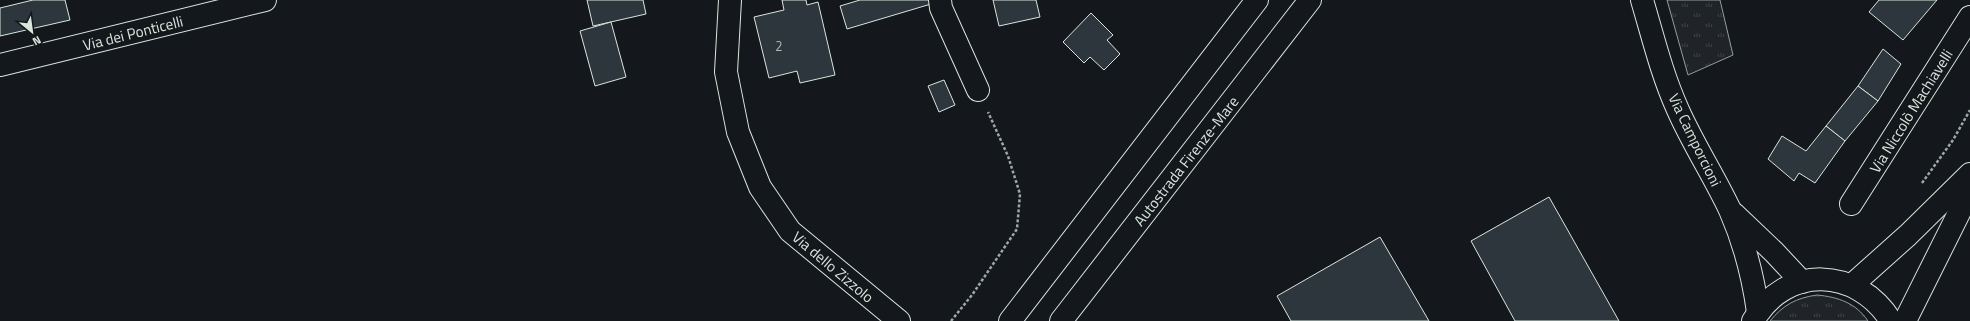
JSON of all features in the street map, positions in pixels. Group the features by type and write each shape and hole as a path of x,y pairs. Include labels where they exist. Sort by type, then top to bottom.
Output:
{"main road":[{"name":"Via dei Ponticelli","path":"0,65 265,0"},
{"name":"Via dello Zizzolo","path":"730,0 726,72 738,132 760,187 790,231 899,321"},
{"path":"940,0 941,8 978,90"},
{"path":"1010,321 1257,0"},
{"name":"Autostrada Firenze-Mare","path":"1061,321 1310,0"},
{"name":"Via Camporcioni","path":"1642,0 1658,54 1678,110 1730,211"},
{"name":"Via Niccolò Machiavelli","path":"1850,204 1970,17"},
{"path":"1852,285 1908,235 1970,174"},
{"path":"1905,321 1970,191"},
{"path":"1730,211 1774,252 1802,282"},
{"path":"1730,211 1753,276 1755,317"},
{"path":"1755,317 1766,302 1789,286 1802,282 1827,280 1840,281 1852,285 1867,294 1880,306 1891,321"}],"path":[{"path":"951,321 972,295 1017,229 1020,194 1008,156 978,90"}],"green space":[{"path":"1667,0 1720,0 1733,55 1688,75"},
{"path":"1817,295 1839,299 1852,305 1868,321 1770,321 1790,303"}],"building":[{"path":"33,0 65,0 70,20 0,36 0,8"},
{"path":"587,0 643,0 646,14 593,26"},
{"path":"782,0 806,0 807,5 818,2 835,75 800,83 797,71 769,78 754,17 784,10"},
{"path":"860,0 930,0 931,4 847,29 840,6"},
{"path":"993,0 1036,0 1040,17 999,26"},
{"path":"1879,0 1937,0 1903,40 1869,12"},
{"path":"1091,13 1113,35 1107,40 1120,54 1104,70 1090,57 1084,63 1063,42"},
{"path":"611,22 626,77 595,86 580,31"},
{"path":"1883,49 1901,64 1878,101 1858,86"},
{"path":"944,80 955,105 939,112 928,86"},
{"path":"1858,86 1878,101 1845,141 1826,126"},
{"path":"1826,126 1845,141 1815,183 1799,173 1794,181 1768,159 1782,136 1806,151"},
{"path":"1549,197 1619,321 1515,321 1471,241"},
{"path":"1380,237 1429,321 1291,321 1277,296"}]}
